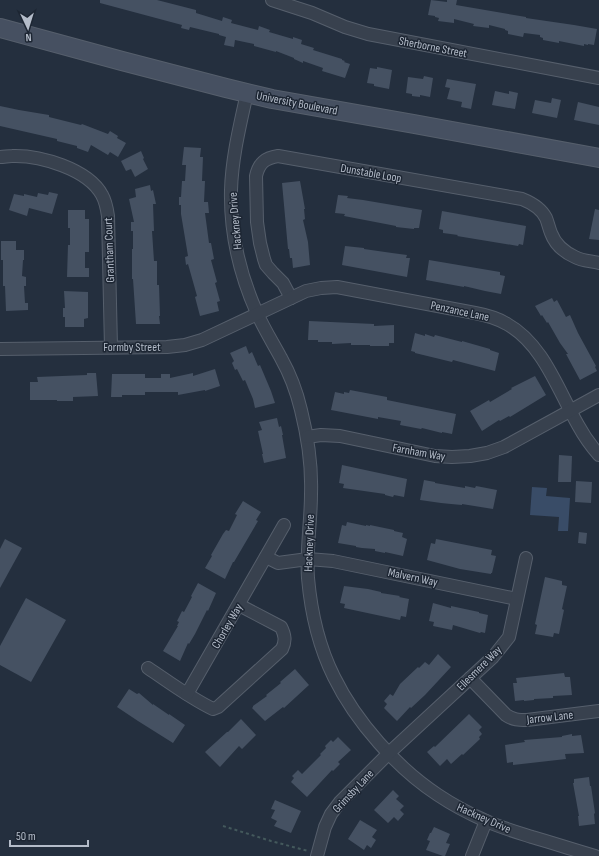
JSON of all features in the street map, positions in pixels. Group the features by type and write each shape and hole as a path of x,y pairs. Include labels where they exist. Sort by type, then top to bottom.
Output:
{"street":[{"name":"Sherborne Street","path":"272,0 368,34 599,78"},
{"name":"University Boulevard","path":"0,28 122,61 279,100 599,158"},
{"name":"Hackney Drive","path":"247,93 233,165 231,189 236,249 250,298 257,315 282,360 301,408 307,437 312,485 308,559 310,597 316,628 331,670 357,716 377,740 421,782 438,795 486,821 595,856"},
{"name":"Dunstable Loop","path":"291,298 283,283 266,265 260,243 257,222 257,171 265,160 278,156 522,199 536,206 543,212 551,234 558,245 566,252 575,258 599,262"},
{"name":"Grantham Court","path":"0,157 28,157 65,166 83,175 102,194 106,204 108,216 111,347"},
{"name":"Penzance Lane","path":"257,315 306,291 336,287 489,316 506,323 517,330 538,353 552,376 578,426 588,442 599,455"},
{"name":"Formby Street","path":"0,349 167,347 184,345 202,340 257,315"},
{"path":"570,411 599,395"},
{"name":"Farnham Way","path":"307,437 321,435 340,436 435,456 470,456 487,453 504,447 570,411"},
{"name":"Chorley Way","path":"187,694 284,525"},
{"path":"266,557 278,563 308,559"},
{"name":"Ellesmere Way","path":"389,753 493,657 509,637 526,558"},
{"name":"Malvern Way","path":"308,559 333,561 517,599"},
{"path":"148,668 213,709 218,707 282,649 284,643 285,638 281,627 239,604"},
{"name":"Jarrow Lane","path":"470,678 506,715 512,719 527,720 599,711"},
{"name":"Grimsby Lane","path":"317,855 325,827 331,814 340,802 389,753"},
{"path":"472,856 486,821"}],"path":[{"path":"223,826 317,855"}],"water":[{"path":"532,487 547,488 546,496 570,498 568,531 558,531 559,517 530,515"}],"building":[{"path":"100,0 157,0 196,10 196,13 222,21 223,17 232,20 231,23 258,30 259,26 270,30 269,32 302,40 301,44 314,48 313,50 342,59 345,61 344,62 350,64 345,78 322,71 323,68 303,61 303,63 276,51 254,46 254,44 235,40 234,47 224,45 226,37 219,34 190,27 189,30 181,28 182,25 100,3"},
{"path":"431,0 447,2 447,0 457,0 456,5 597,29 594,45 584,44 584,46 559,41 559,43 543,40 540,35 524,33 523,37 508,34 508,31 505,29 489,25 489,28 473,26 474,24 454,19 454,23 438,21 439,18 428,15"},
{"path":"377,67 392,70 389,89 367,83 370,68 377,69"},
{"path":"424,76 433,78 430,97 420,95 420,97 412,96 412,94 406,93 408,77 423,79"},
{"path":"447,79 476,84 471,109 461,107 462,102 447,99 450,88 445,87"},
{"path":"495,91 509,94 509,91 518,93 515,109 492,105"},
{"path":"552,98 561,100 557,118 532,113 535,100 551,103"},
{"path":"578,102 599,107 599,125 574,120"},
{"path":"0,106 49,115 49,117 82,124 108,134 110,131 118,136 117,138 126,143 118,157 110,152 108,155 91,145 88,152 77,148 77,146 57,141 57,139 0,126"},
{"path":"184,147 201,148 200,157 203,157 202,181 205,181 204,202 208,202 209,213 205,213 209,243 211,243 214,259 211,260 220,301 217,302 219,311 200,316 195,297 197,296 188,264 186,265 185,257 188,256 181,214 181,205 179,205 182,181 185,181 186,165 182,165"},
{"path":"141,151 148,169 135,177 131,169 126,171 121,161"},
{"path":"300,181 305,209 305,219 303,220 308,242 310,265 293,268 292,258 290,258 288,249 282,183"},
{"path":"150,185 151,191 153,190 156,204 153,204 154,231 152,231 154,261 157,261 160,324 136,324 132,279 133,231 131,231 131,222 134,222 129,199 136,197 135,189"},
{"path":"49,192 58,194 52,214 29,208 27,216 9,210 14,194 24,196 24,194 37,197 38,193 48,195"},
{"path":"338,195 348,196 347,198 422,210 419,228 414,229 396,227 344,216 345,214 335,213"},
{"path":"595,209 599,210 599,240 589,239"},
{"path":"68,210 85,210 85,219 89,219 89,252 85,252 85,268 89,268 89,277 67,277 68,245 70,245"},
{"path":"442,211 526,226 523,245 519,244 518,246 443,233 443,230 439,229"},
{"path":"1,241 16,241 16,250 24,250 22,276 26,277 26,286 24,286 25,303 28,303 28,310 6,311 5,286 3,286 3,260 1,260"},
{"path":"345,246 407,255 406,258 410,258 407,277 342,265"},
{"path":"429,260 500,272 500,275 505,276 501,294 426,280"},
{"path":"64,291 88,292 88,318 84,319 84,327 65,327 65,317 63,317 63,308 65,308"},
{"path":"552,298 554,302 557,300 566,317 570,315 596,366 597,371 580,380 566,354 568,354 548,322 547,323 542,315 541,316 535,306"},
{"path":"309,321 374,324 374,326 394,325 394,343 389,343 389,346 370,346 351,345 351,343 332,344 332,342 308,340"},
{"path":"415,333 434,337 435,335 462,341 499,353 495,371 453,360 452,362 415,353 411,351"},
{"path":"246,346 249,354 252,352 258,366 260,365 275,403 255,408 245,380 243,381 237,369 235,370 232,363 234,361 230,353"},
{"path":"215,369 220,386 205,391 178,395 178,392 145,392 145,395 122,395 122,397 111,397 112,374 145,374 145,378 161,378 161,374 170,374 170,378 193,373 193,376"},
{"path":"87,373 96,373 98,396 73,397 73,401 30,400 30,382 38,382 37,377 87,375"},
{"path":"535,376 546,395 510,417 509,416 500,421 499,420 482,431 470,411 489,400 490,402 512,389 511,388"},
{"path":"350,390 387,397 387,400 456,414 452,434 400,425 401,421 378,417 378,419 331,410 335,392 344,394 344,392 349,393"},
{"path":"277,418 279,427 281,426 286,458 264,463 258,431 262,430 259,422"},
{"path":"559,455 572,456 571,482 558,482"},
{"path":"342,465 407,479 404,497 394,495 393,497 385,494 343,488 344,484 339,483"},
{"path":"424,480 465,488 465,486 475,488 476,486 497,490 493,509 420,500"},
{"path":"576,481 592,482 591,503 575,502"},
{"path":"243,501 261,512 256,520 258,521 233,562 225,579 205,568 223,534 226,530 229,531 237,515 235,514"},
{"path":"347,522 366,526 370,525 403,533 402,537 407,539 403,556 375,551 375,549 338,543 342,525 346,526"},
{"path":"579,532 587,533 586,544 578,543"},
{"path":"5,539 22,548 0,588 0,549"},
{"path":"436,539 492,550 491,555 496,556 492,573 460,569 427,560 431,543 435,544"},
{"path":"545,577 562,581 562,585 567,586 559,634 554,633 553,637 535,634 537,625 535,624"},
{"path":"198,583 216,593 208,611 207,610 189,644 188,643 180,661 163,651 178,626 179,622 177,621 182,611 184,612"},
{"path":"344,586 368,589 409,599 406,617 401,616 400,620 344,608 345,604 340,603"},
{"path":"26,598 66,620 31,682 0,665 0,646"},
{"path":"433,603 488,615 485,633 480,633 453,625 452,630 433,626 434,622 429,621"},
{"path":"438,654 451,667 425,695 411,708 410,707 397,721 384,708 387,704 384,701 390,694 393,696 400,684 418,667 419,668 425,662 429,665"},
{"path":"295,669 309,685 284,708 283,707 265,721 252,708 253,706 267,696 266,695"},
{"path":"564,673 565,677 570,677 572,695 515,701 513,683 517,683 516,678"},
{"path":"129,689 137,694 139,693 153,705 185,725 173,743 117,707"},
{"path":"469,714 482,727 479,730 482,734 479,737 480,739 451,764 447,759 440,766 427,752 434,746 435,747"},
{"path":"241,719 256,735 242,749 239,746 220,767 205,752"},
{"path":"572,734 572,736 581,735 584,753 565,754 566,759 513,765 513,762 507,763 505,745 525,742 524,740 562,737"},
{"path":"338,737 351,750 338,762 340,764 333,771 332,770 307,797 291,782 294,778 292,776 298,770 302,774 321,755 320,754 326,748 325,746 331,740 333,742"},
{"path":"589,777 595,813 595,824 579,826 579,816 573,783 574,779"},
{"path":"393,790 399,796 396,799 404,806 400,810 404,814 398,821 394,817 388,823 374,810"},
{"path":"275,800 301,811 291,833 274,826 277,821 271,818 275,810 271,809"},
{"path":"360,820 377,830 372,837 376,840 371,848 367,845 364,850 348,839"},
{"path":"434,827 450,834 446,843 450,844 445,856 426,850 430,841 427,840"}]}
